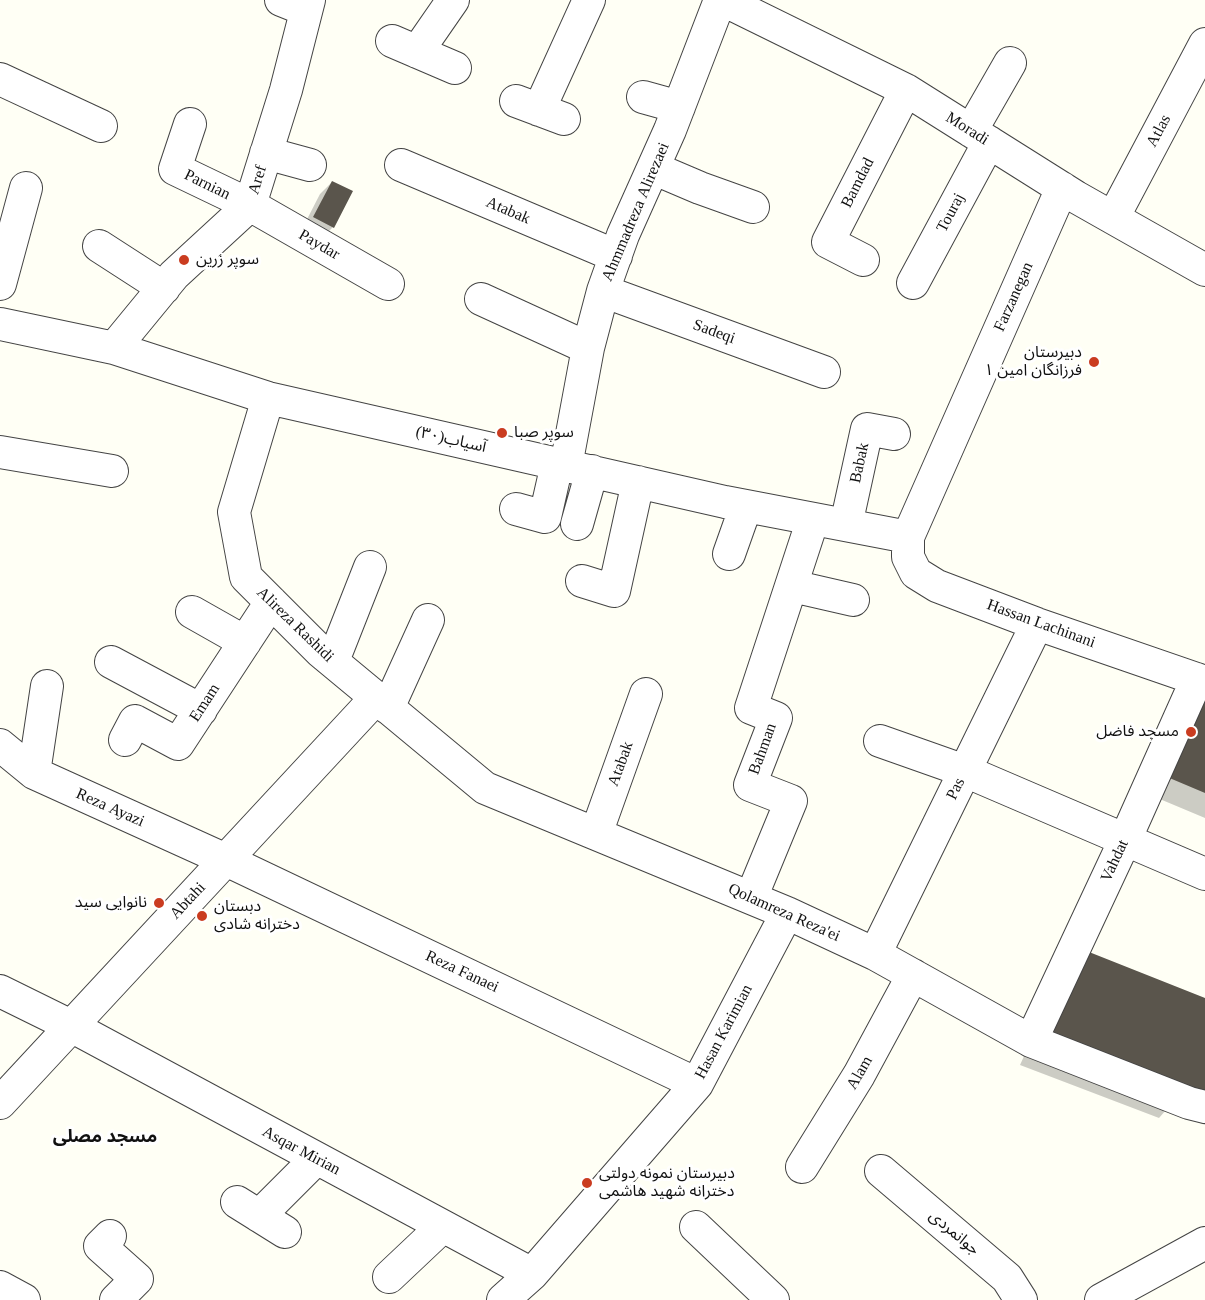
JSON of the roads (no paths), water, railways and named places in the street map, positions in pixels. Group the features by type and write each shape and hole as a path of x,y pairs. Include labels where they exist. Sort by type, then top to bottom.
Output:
{"street":[{"path":"453,0 405,46 454,68"},
{"path":"540,110 589,0"},
{"name":"Moradi","path":"722,0 906,90 1062,188 1205,270"},
{"name":"Ahmmadreza Alirezaei","path":"572,467 588,348 603,291 623,235 670,130 722,0"},
{"name":"Aref","path":"114,348 174,275 250,205 286,90 299,3"},
{"name":"Atlas","path":"1113,218 1205,44"},
{"name":"Touraj","path":"913,283 980,137 1010,63"},
{"path":"0,79 101,126"},
{"name":"Bamdad","path":"863,260 828,242 906,90"},
{"path":"643,98 679,107"},
{"name":"Parnian","path":"190,124 175,169 250,205"},
{"path":"266,153 310,165"},
{"name":"Atabak","path":"401,165 616,256"},
{"path":"653,168 753,207"},
{"path":"0,284 8,223 26,188"},
{"name":"Farzanegan","path":"908,537 1062,188"},
{"name":"Paydar","path":"250,205 388,284"},
{"path":"99,246 164,288"},
{"name":"Sadeqi","path":"603,291 824,372"},
{"path":"481,299 588,348"},
{"name":"آسیاب(۳۰)","path":"0,324 114,348 268,398 746,506 908,537"},
{"name":"Alireza Rashidi","path":"268,398 234,512 246,577 321,652 382,703"},
{"name":"Babak","path":"846,525 867,429 894,434"},
{"path":"0,452 112,471"},
{"path":"516,509 544,517 572,467"},
{"path":"572,467 577,524"},
{"path":"582,581 614,591 638,482"},
{"path":"729,554 746,506"},
{"name":"Bahman","path":"751,898 790,801 750,785 776,718 752,708 813,519"},
{"name":"Hassan Lachinani","path":"908,537 908,557 916,573 937,585 1037,624 1201,680"},
{"path":"333,661 370,567"},
{"path":"792,586 853,600"},
{"name":"Emam","path":"125,740 135,721 178,744 271,602"},
{"path":"192,612 245,642"},
{"name":"Abtahi","path":"0,1103 226,860 382,703 428,620"},
{"name":"Pas","path":"875,954 1037,624"},
{"path":"111,662 201,710"},
{"name":"Vahdat","path":"1031,1041 1201,680"},
{"path":"33,773 47,686"},
{"name":"Atabak","path":"596,834 646,694"},
{"name":"Qolamreza Reza'ei","path":"382,703 485,788 787,913 875,954 1031,1041 1189,1103 1205,1107"},
{"path":"880,741 965,771 1205,874"},
{"name":"Reza Ayazi","path":"0,745 33,773 226,860"},
{"name":"Reza Fanaei","path":"226,860 697,1084"},
{"name":"Hasan Karimian","path":"503,1300 532,1274 697,1084 787,913"},
{"name":"Alam","path":"802,1167 859,1075 912,975"},
{"name":"Asqar Mirian","path":"0,992 71,1026 532,1274"},
{"path":"260,1217 316,1159"},
{"name":"جوانمردی","path":"881,1171 1007,1278 1021,1300"},
{"path":"388,1277 442,1227"},
{"path":"696,1227 773,1300"},
{"path":"110,1236 100,1246 137,1279 116,1300"},
{"path":"1101,1300 1204,1244"}],"place":[{"name":"سوپر زرین","path":"184,260"},
{"name":"دبیرستان فرزانگان امین ۱","path":"1094,362"},
{"name":"سوپر صبا","path":"502,433"},
{"name":"مسجد فاضل","path":"1191,732"},
{"name":"نانوایی سید","path":"159,903"},
{"name":"دبستان دخترانه شادی","path":"202,916"},
{"name":"دبیرستان نمونه دولتی دخترانه شهید هاشمی","path":"587,1183"}],"district":[{"name":"مسجد مصلی","path":"105,1137"}]}
